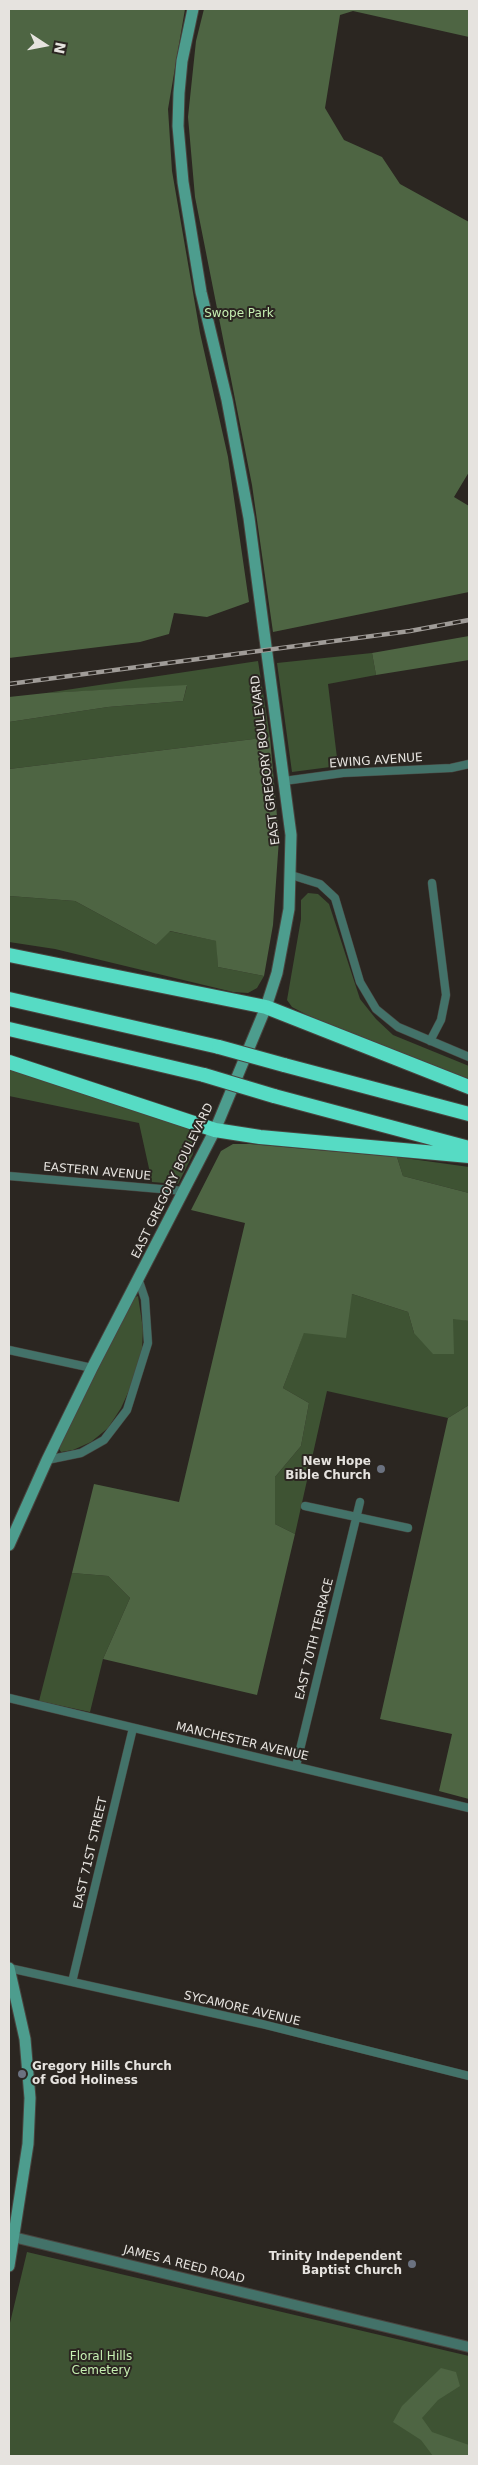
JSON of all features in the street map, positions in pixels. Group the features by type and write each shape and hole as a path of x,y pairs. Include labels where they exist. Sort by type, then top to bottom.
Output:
{"highway":[{"path":"9,955 266,1007 469,1087"},
{"path":"9,999 219,1047 469,1114"},
{"path":"9,1029 204,1075 274,1096 469,1148"},
{"path":"9,1062 215,1130 260,1137 469,1156"}],"main road":[{"name":"EAST GREGORY BOULEVARD","path":"9,1545 47,1460 92,1368 215,1130 266,1007 277,973 284,937 291,875 291,835 284,781 239,458 200,283 183,182 178,126 179,93 182,61 194,9"},
{"path":"9,1968 25,2038 30,2098 28,2144 12,2236 9,2266"}],"street":[{"name":"EWING AVENUE","path":"284,781 343,773 451,768 469,764"},
{"path":"291,875 320,884 335,898 360,982 376,1009 398,1027 469,1057"},
{"path":"430,1042 441,1020 446,996 432,883"},
{"name":"EASTERN AVENUE","path":"9,1176 184,1192"},
{"path":"47,1460 80,1453 104,1440 127,1410 148,1343 145,1299 139,1280"},
{"path":"9,1350 92,1368"},
{"name":"EAST 70TH TERRACE","path":"296,1766 360,1502"},
{"path":"304,1506 408,1528"},
{"name":"MANCHESTER AVENUE","path":"9,1698 469,1808"},
{"name":"EAST 71ST STREET","path":"72,1982 133,1728"},
{"name":"SYCAMORE AVENUE","path":"9,1968 262,2024 469,2076"},
{"name":"JAMES A REED ROAD","path":"12,2236 469,2347"}],"green space":[{"path":"9,9 185,9 168,109 172,171 200,333 228,457 249,602 207,617 174,613 169,634 140,642 9,658"},
{"name":"Swope Park","path":"204,9 469,9 469,37 353,11 340,15 325,108 344,140 382,157 400,184 469,222 469,472 454,497 469,506 469,592 273,632 252,485 195,197 188,117 196,41"},
{"path":"469,636 469,660 376,675 372,653"},
{"path":"372,653 376,675 328,684 338,766 292,772 277,663"},
{"path":"258,661 270,737 9,769 9,722 108,707 183,701 187,686 46,693"},
{"path":"187,685 183,701 108,707 9,722 9,697 46,693"},
{"path":"270,737 279,839 273,925 264,976 218,967 216,941 170,931 156,945 75,901 9,896 9,769"},
{"path":"308,893 318,894 329,904 360,999 376,1019 393,1035 469,1066 469,1079 309,1016 292,1007 287,1000 301,919 301,900"},
{"path":"9,896 75,901 156,945 169,931 217,941 218,967 264,976 257,988 248,993 233,992 55,949 9,942"},
{"path":"9,1069 188,1128 194,1140 193,1154 178,1184 152,1182 139,1123 9,1096"},
{"path":"233,1144 397,1157 403,1176 469,1193 469,1321 453,1319 454,1354 433,1354 414,1333 408,1312 352,1294 346,1338 304,1333 283,1388 309,1403 301,1446 275,1477 275,1524 295,1534 257,1695 103,1659 130,1598 108,1576 72,1573 94,1484 179,1502 245,1223 191,1210 221,1151"},
{"path":"397,1157 469,1167 469,1193 403,1176"},
{"path":"352,1294 408,1312 414,1333 453,1318 469,1321 469,1405 448,1418 327,1391 295,1534 275,1524 275,1477 301,1446 309,1403 283,1388 304,1332"},
{"path":"138,1296 143,1329 142,1349 132,1384 121,1408 108,1428 91,1442 73,1450 61,1452 58,1447 133,1298"},
{"path":"469,1405 469,1799 439,1791 452,1734 380,1719 448,1418"},
{"path":"72,1573 108,1576 130,1598 103,1659 90,1712 39,1701"},
{"name":"Floral Hills Cemetery","path":"27,2252 469,2356 469,2456 9,2456 9,2327"},
{"path":"441,2368 456,2372 460,2386 438,2400 422,2418 432,2432 469,2445 469,2456 433,2456 421,2440 393,2422 402,2406"}],"railway":[{"path":"9,684 410,631 469,620"}],"place":[{"name":"New Hope Bible Church","path":"381,1469"},
{"name":"Gregory Hills Church of God Holiness","path":"22,2074"},
{"name":"Trinity Independent Baptist Church","path":"412,2264"}]}
